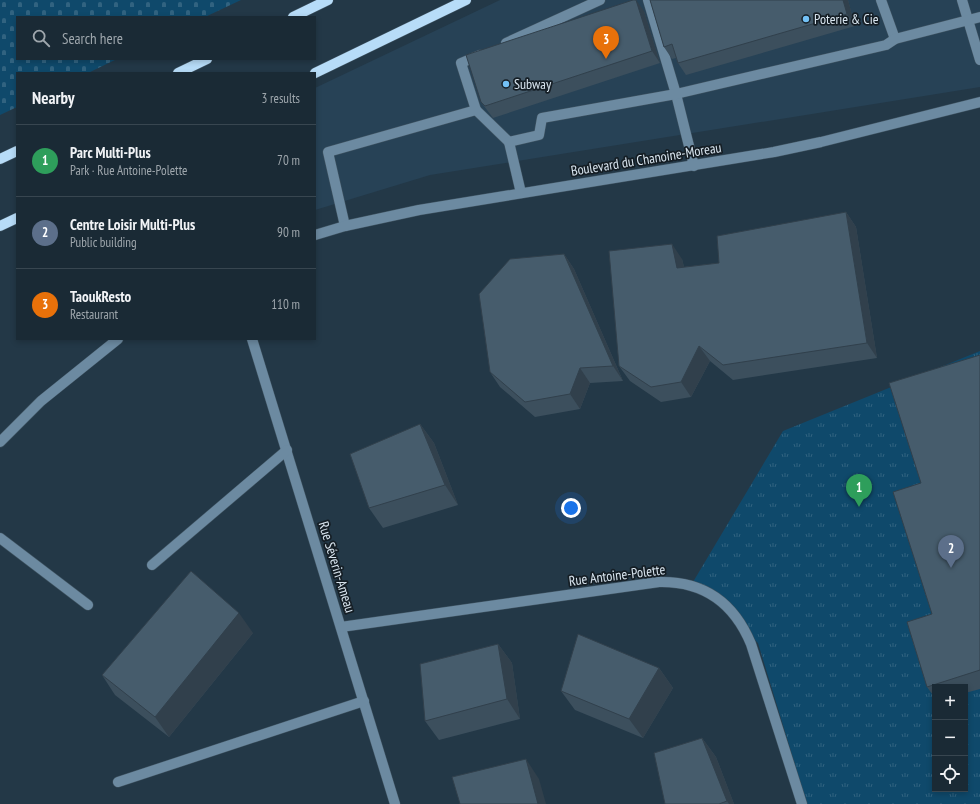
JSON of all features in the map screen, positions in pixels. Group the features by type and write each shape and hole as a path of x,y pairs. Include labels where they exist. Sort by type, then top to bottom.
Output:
{"main road":[{"path":"295,16 328,0"},
{"path":"316,73 466,0"},
{"path":"180,72 204,60"},
{"path":"0,159 16,151"},
{"path":"0,226 16,218"}],"street":[{"path":"521,192 509,142 476,110 461,64 600,0"},
{"path":"648,0 676,94 694,166"},
{"path":"882,0 895,39"},
{"path":"962,0 980,60"},
{"path":"509,142 539,135 542,118 676,94 886,45 895,39 980,17"},
{"name":"Boulevard du Chanoine-Moreau","path":"316,235 345,226 419,210 521,192 694,166 774,152 821,142 980,102"},
{"path":"345,226 328,152 476,110"},
{"path":"0,442 41,401 117,340"},
{"name":"Rue Séverin-Ameau","path":"252,340 395,804"},
{"path":"152,565 286,450"},
{"path":"0,538 88,605"},
{"name":"Rue Antoine-Polette","path":"341,627 659,582 674,582 706,590 728,607 745,630 751,644 802,804"},
{"path":"118,782 364,701"}],"shaded area":[{"path":"500,0 980,0 980,87 430,175 316,210 316,88"}],"green space":[{"path":"0,0 241,0 207,16 16,16 16,60 115,60 90,72 16,72 16,107 0,115"},
{"path":"980,351 980,804 807,804 758,643 693,582 783,431"}],"building":[{"path":"636,0 652,51 485,106 481,102 466,55"},
{"path":"650,0 843,0 847,14 678,63 672,44 664,47"},
{"path":"846,212 867,343 723,365 699,346 681,382 651,387 619,366 609,251 672,244 677,268 719,263 717,236"},
{"path":"564,254 613,366 580,368 570,394 525,402 490,372 479,294 510,259"},
{"path":"980,355 980,670 936,684 932,684 927,687 907,622 932,614 893,492 921,483 889,383"},
{"path":"420,424 445,485 369,508 350,454"},
{"path":"191,571 239,613 155,717 102,675"},
{"path":"578,634 659,668 629,719 561,691"},
{"path":"498,644 507,699 425,721 420,664"},
{"path":"702,738 727,801 719,804 665,804 654,753"},
{"path":"526,759 538,804 460,804 452,777"}],"place":[{"name":"Poterie & Cie","path":"806,19"},
{"name":"TaoukResto","path":"606,59"},
{"name":"Subway","path":"506,84"},
{"name":"Parc Multi-Plus","path":"859,507"},
{"name":"Centre Loisir Multi-Plus","path":"951,568"}]}
